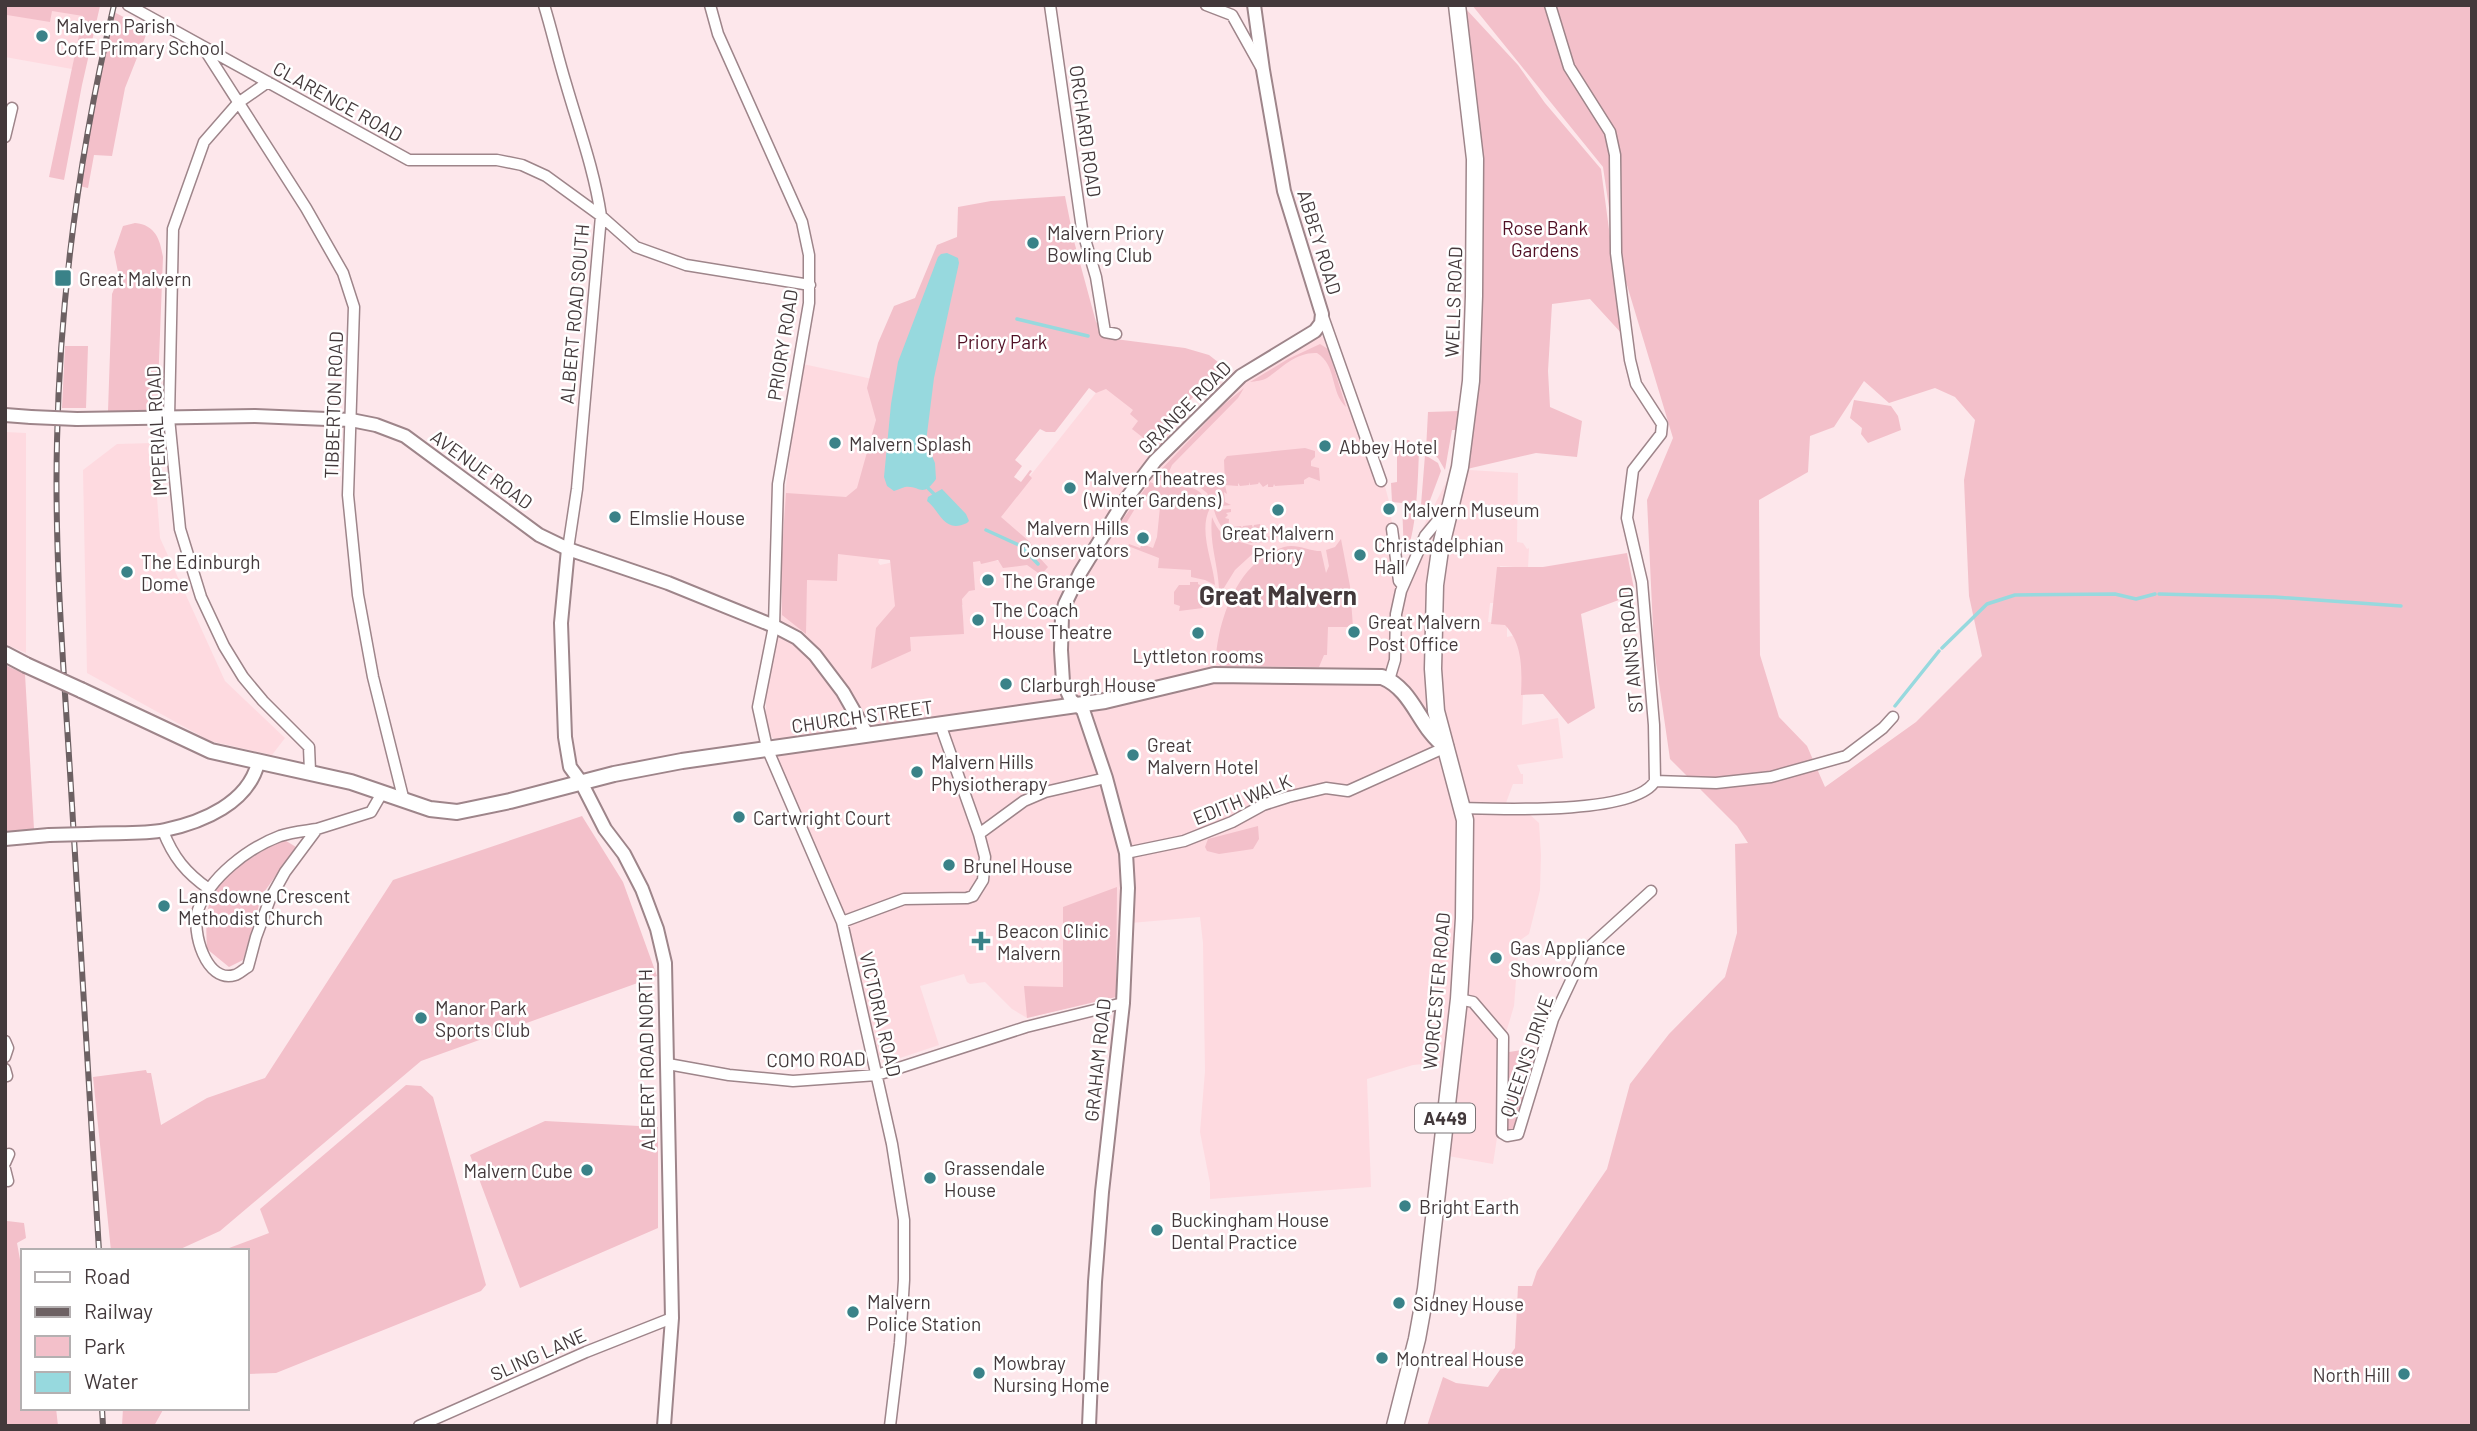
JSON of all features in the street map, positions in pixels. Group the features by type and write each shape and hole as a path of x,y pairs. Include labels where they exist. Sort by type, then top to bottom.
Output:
{"highway":[{"name":"WELLS ROAD","path":"1453,503 1471,381 1476,237 1475,159 1457,5"},
{"name":"A449","path":"1453,503 1438,561 1433,612 1433,687 1436,710 1462,808"},
{"name":"WORCESTER ROAD","path":"1395,1426 1417,1339 1426,1289 1459,999 1466,867 1462,808"}],"main road":[{"name":"CHURCH STREET","path":"5,654 211,751 258,763 310,771 404,801 457,812 682,761 1080,705 1216,675 1362,675 1389,680"},
{"path":"1389,680 1407,696 1435,738 1446,747"}],"street":[{"name":"CLARENCE ROAD","path":"128,5 409,160 497,160 522,165 546,176 601,216 636,247 686,265 810,285"},
{"name":"ALBERT ROAD SOUTH","path":"544,5 596,181 601,216 577,489 568,549"},
{"name":"PRIORY ROAD","path":"710,5 718,34 802,222 809,255 807,319 797,363 778,484 774,625"},
{"name":"ORCHARD ROAD","path":"1049,5 1082,229 1096,276 1105,332 1116,334"},
{"path":"1206,5 1232,15 1263,70"},
{"name":"ABBEY ROAD","path":"1254,5 1284,191 1322,314 1381,481"},
{"name":"ST ANN'S ROAD","path":"1550,5 1569,67 1610,132 1615,155 1616,253 1630,360 1636,384 1662,424 1661,434 1633,470 1627,517 1642,582 1659,781"},
{"name":"TIBBERTON ROAD","path":"203,47 306,208 342,273 354,307 348,495 358,594 373,677 404,801"},
{"name":"IMPERIAL ROAD","path":"268,82 238,103 204,142 173,229 169,418 180,529 201,597 224,646 243,677 309,747 310,771"},
{"path":"5,137 12,108"},
{"name":"GRANGE ROAD","path":"1080,705 1071,699 1063,682 1061,631 1065,604 1080,573 1123,503 1155,461 1241,376 1315,331 1321,323 1322,314"},
{"name":"AVENUE ROAD","path":"5,415 77,419 255,416 351,420 376,425 405,436 539,534 568,549 668,583 774,625 797,638 815,655 843,692 867,734"},
{"name":"WELLS ROAD","path":"1403,586 1425,536 1453,503"},
{"path":"1389,680 1395,660 1397,606 1403,586 1399,581 1392,529"},
{"name":"ALBERT ROAD NORTH","path":"568,549 561,622 565,737 570,767 581,782 605,830 624,854 642,889 657,929 665,963 672,1318 664,1426"},
{"name":"VICTORIA ROAD","path":"774,625 758,708 767,748 842,922 892,1144 904,1220 901,1335 890,1426"},
{"name":"GRAHAM ROAD","path":"1080,705 1106,778 1126,853 1128,888 1123,1003 1101,1205 1088,1426"},
{"path":"1462,808 1525,810 1608,802 1644,792 1659,781 1716,783 1757,779 1846,756 1893,717"},
{"path":"842,922 904,899 973,896 983,880 985,857 979,834 940,724"},
{"name":"EDITH WALK","path":"1126,853 1184,841 1288,797 1326,788 1348,791 1446,747"},
{"path":"5,839 163,831 213,814 246,791 258,763"},
{"path":"979,834 1024,801 1045,792 1106,778"},
{"path":"317,828 285,872 270,899 248,967 236,975 226,976 211,967 202,954 196,934 197,912 209,889 226,871 252,851 280,836 371,812 382,793"},
{"path":"163,831 177,860 189,875 209,889"},
{"name":"QUEEN'S DRIVE","path":"1459,999 1473,1002 1503,1037 1502,1133 1507,1136 1518,1134 1553,1018 1585,951 1651,891"},
{"name":"COMO ROAD","path":"668,1064 729,1075 793,1081 877,1075 1038,1023 1123,1003"},
{"path":"5,1041 8,1048 5,1057"},
{"path":"5,1169 8,1181"},
{"name":"SLING LANE","path":"419,1426 586,1352 672,1318"}],"shaded area":[{"name":"Malvern Parish CofE Primary School","path":"5,5 85,5 72,69 5,57"},
{"name":"Great Malvern","path":"1320,336 1331,337 1378,462 1389,501 1398,568 1407,566 1421,531 1453,469 1518,473 1517,542 1529,548 1528,568 1500,566 1496,603 1490,603 1488,622 1507,623 1507,637 1516,635 1524,667 1522,725 1558,718 1563,758 1517,765 1523,774 1523,784 1513,784 1503,811 1528,813 1539,823 1541,855 1540,890 1529,934 1519,941 1514,1006 1505,1036 1501,1112 1493,1164 1448,1156 1459,1071 1423,1064 1413,1065 1367,1079 1371,1187 1210,1199 1210,1183 1200,1132 1205,1071 1203,943 1200,917 1119,924 1115,996 1027,1018 1012,1009 985,982 970,984 964,974 920,986 939,1045 894,1060 878,1055 841,907 777,757 774,739 769,734 766,721 766,688 779,541 794,423 803,364 877,380 884,550 878,562 880,565 894,562 963,632 963,605 958,605 971,560 984,557 1001,562 996,519 1103,384 1178,443 1235,385 1289,349"},
{"path":"5,432 26,433 26,653 5,644"},
{"path":"153,443 160,538 225,681 285,738 272,755 210,741 87,673 83,470 117,444"}],"green space":[{"path":"5,5 100,6 64,180 49,177 83,16 52,11 50,22 7,15"},
{"path":"1472,5 2472,5 2472,1426 1427,1426 1443,1377 1456,1383 1488,1387 1515,1348 1518,1286 1532,1286 1537,1271 1607,1169 1630,1084 1669,1034 1725,977 1737,933 1735,844 1748,843 1737,826 1670,759 1654,649 1647,500 1673,438 1614,242 1603,167","holes":["1864,381 1889,403 1935,388 1955,397 1975,420 1964,480 1969,596 1982,656 1916,722 1825,787 1807,746 1779,717 1760,655 1759,500 1808,472 1810,436 1834,427"]},
{"name":"Rose Bank Gardens","path":"1466,9 1518,65 1545,103 1601,169 1623,335 1590,299 1552,304 1548,371 1550,407 1582,421 1577,457 1536,453 1467,469 1481,222"},
{"path":"114,12 148,30 125,88 112,156 94,155 88,188 79,186"},
{"name":"Priory Park","path":"1065,196 1096,322 1115,339 1185,348 1209,355 1218,362 1220,369 1152,440 1146,440 1132,429 1138,421 1130,414 1133,410 1106,389 1096,393 1089,388 1055,432 1040,429 1015,460 1022,466 1014,477 1021,482 1030,470 1032,471 1029,475 1032,478 1001,517 1030,542 1048,567 1041,575 1027,565 1003,568 998,560 981,564 980,561 973,562 975,590 969,591 962,599 964,634 910,637 911,651 871,669 876,628 895,606 890,560 838,554 837,581 807,580 806,634 782,615 786,493 846,497 857,488 876,420 867,388 878,343 894,306 915,298 937,245 957,237 958,207 991,201"},
{"path":"135,223 148,227 156,234 163,257 157,411 108,411 112,294 119,277 114,252 123,226"},
{"path":"1320,344 1328,349 1346,407 1338,394 1328,364 1317,353 1296,358 1267,378 1250,382 1288,359"},
{"path":"65,346 88,346 86,408 62,408"},
{"path":"1244,388 1238,398 1172,465 1168,474 1169,483 1153,478 1222,406"},
{"path":"1854,400 1891,406 1898,416 1901,430 1868,443 1861,434 1862,428 1850,418"},
{"path":"1459,411 1457,430 1452,430 1445,470 1438,458 1426,450 1428,412"},
{"path":"1404,440 1409,440 1419,451 1412,535 1404,555 1402,503 1392,502 1391,483 1397,482 1397,450"},
{"path":"1305,448 1315,451 1311,466 1319,468 1320,481 1309,477 1304,480 1304,484 1274,484 1273,487 1268,487 1268,484 1263,487 1259,482 1240,486 1238,483 1238,486 1225,485 1224,460 1227,456"},
{"path":"1425,455 1438,463 1441,471 1429,503 1424,507 1421,505"},
{"path":"1150,482 1192,488 1205,498 1210,508 1205,526 1215,585 1191,577 1191,570 1158,568 1159,558 1128,546 1129,544 1140,548 1142,544 1153,548 1157,537 1161,497 1142,497 1122,530 1115,530"},
{"path":"1196,484 1225,485 1225,502 1231,505 1213,507 1207,493"},
{"path":"1231,509 1225,518 1229,519 1228,530 1231,527 1241,526 1242,529 1243,526 1252,525 1253,528 1254,525 1260,524 1263,537 1281,535 1250,543 1232,537 1218,521 1214,510"},
{"path":"1212,517 1226,537 1259,548 1235,570 1222,591 1219,589 1213,545"},
{"name":"Great Malvern Priory","path":"1341,539 1350,586 1353,627 1328,627 1327,655 1324,655 1319,667 1220,666 1216,651 1222,621 1233,594 1248,571 1270,553 1293,546 1321,551 1326,573 1329,566 1326,550 1335,547"},
{"path":"1627,553 1635,594 1581,614 1595,708 1568,724 1543,694 1521,695 1521,667 1515,640 1505,625 1491,624 1497,567 1543,567"},
{"path":"1190,582 1198,582 1210,590 1202,592 1203,608 1179,611 1180,606 1174,604 1174,592 1179,585 1190,585"},
{"path":"5,665 25,674 34,829 5,834"},
{"name":"Manor Park Sports Club","path":"582,816 623,882 657,976 421,1061 220,1231 180,1249 111,1249 93,1077 146,1070 151,1073 161,1125 207,1098 265,1078 393,880"},
{"path":"1258,826 1259,839 1253,849 1219,854 1207,851 1205,847 1208,839"},
{"path":"283,839 296,847 262,895 243,960 229,967 207,949 206,928 210,900 218,886 234,870"},
{"path":"1117,887 1116,997 1027,1018 1024,986 1063,987 1063,907"},
{"path":"1522,1050 1535,1065 1516,1129 1504,1129 1509,1052"},
{"path":"406,1085 421,1086 433,1097 486,1285 481,1291 276,1373 248,1374 248,1249 226,1249 269,1233 260,1209"},
{"path":"545,1121 658,1127 658,1228 520,1288 470,1155"},
{"path":"5,1219 24,1223 26,1238 17,1243 21,1265 21,1410 56,1410 58,1426 5,1426"},
{"path":"123,1410 163,1410 154,1426 122,1426"}],"water":[{"path":"947,253 958,258 959,263 934,378 926,442 935,463 936,479 924,490 905,487 894,491 887,486 884,477 898,362 938,257"},
{"path":"942,489 966,514 969,521 967,523 959,526 948,524 927,501 928,497"}],"waterway":[{"path":"1017,319 1088,336"},
{"path":"927,487 934,494"},
{"path":"986,530 1021,546 1038,564"},
{"path":"1942,648 1987,604 2015,595 2115,594 2136,599 2155,594"},
{"path":"2159,594 2275,597 2401,606"},
{"path":"1895,706 1939,651"}],"railway":[{"path":"99,1249 61,623 56,486 59,386 67,276 91,113 114,5"},
{"path":"102,1410 103,1426"}],"place":[{"name":"Malvern Parish CofE Primary School","path":"42,36"},
{"name":"Malvern Priory Bowling Club","path":"1033,243"},
{"name":"Great Malvern","path":"63,278"},
{"name":"Malvern Splash","path":"835,443"},
{"name":"Abbey Hotel","path":"1325,446"},
{"name":"Malvern Theatres (Winter Gardens)","path":"1070,488"},
{"name":"Malvern Museum","path":"1389,509"},
{"name":"Great Malvern Priory","path":"1278,510"},
{"name":"Elmslie House","path":"615,517"},
{"name":"Malvern Hills Conservators","path":"1143,538"},
{"name":"Christadelphian Hall","path":"1360,555"},
{"name":"The Edinburgh Dome","path":"127,572"},
{"name":"The Grange","path":"988,580"},
{"name":"The Coach House Theatre","path":"978,620"},
{"name":"Great Malvern Post Office","path":"1354,632"},
{"name":"Lyttleton rooms","path":"1198,633"},
{"name":"Clarburgh House","path":"1006,684"},
{"name":"Great Malvern Hotel","path":"1133,755"},
{"name":"Malvern Hills Physiotherapy","path":"917,772"},
{"name":"Cartwright Court","path":"739,817"},
{"name":"Brunel House","path":"949,865"},
{"name":"Lansdowne Crescent Methodist Church","path":"164,906"},
{"name":"Beacon Clinic Malvern","path":"981,941"},
{"name":"Gas Appliance Showroom","path":"1496,958"},
{"name":"Manor Park Sports Club","path":"421,1018"},
{"name":"Malvern Cube","path":"587,1170"},
{"name":"Grassendale House","path":"930,1178"},
{"name":"Bright Earth","path":"1405,1206"},
{"name":"Buckingham House Dental Practice","path":"1157,1230"},
{"name":"Sidney House","path":"1399,1303"},
{"name":"Malvern Police Station","path":"853,1312"},
{"name":"Montreal House","path":"1382,1358"},
{"name":"Mowbray Nursing Home","path":"979,1373"},
{"name":"North Hill","path":"2404,1374"}],"district":[{"name":"Great Malvern","path":"1278,594"}]}
